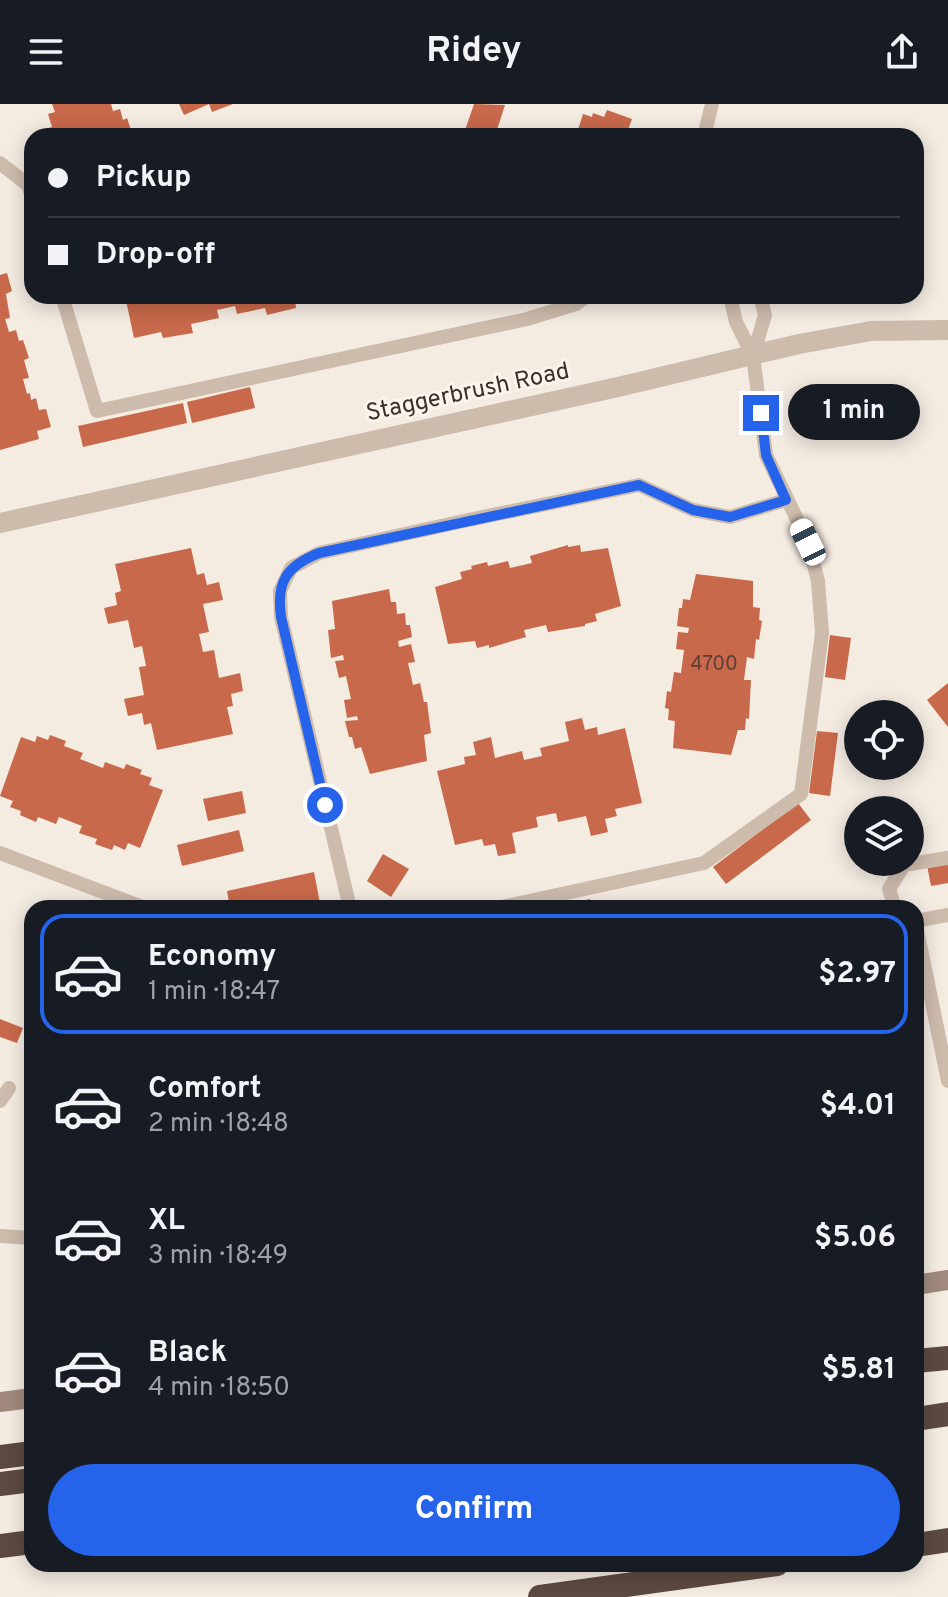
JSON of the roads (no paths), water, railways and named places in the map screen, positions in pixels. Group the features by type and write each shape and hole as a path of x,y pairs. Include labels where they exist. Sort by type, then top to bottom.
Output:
{"highway":[{"path":"924,1360 948,1358"},
{"path":"924,1418 948,1414"},
{"path":"0,1457 24,1454"},
{"path":"0,1484 24,1481"},
{"path":"924,1544 948,1540"},
{"path":"0,1546 24,1543"},
{"path":"540,1597 720,1572"}],"main road":[{"path":"924,1284 948,1280"},
{"path":"0,1402 24,1399"}],"street":[{"name":"Staggerbrush Road","path":"0,523 799,344 871,331 948,330"}],"lane":[{"path":"706,128 712,104"},
{"path":"0,163 24,182"},
{"path":"64,304 97,411 527,319 576,304"},
{"path":"534,900 704,863 801,794 822,633 822,608 808,542 766,455 753,356 736,322 732,304"},
{"path":"753,356 765,315 762,304"},
{"path":"348,900 281,617 280,591 291,568 319,553 639,485 693,510 730,517 786,500"},
{"path":"0,853 124,900"},
{"path":"892,900 889,889 904,865 948,858"},
{"path":"924,924 948,915"},
{"path":"924,966 948,1081"},
{"path":"0,1101 9,1088"},
{"path":"0,1236 24,1238"}]}
